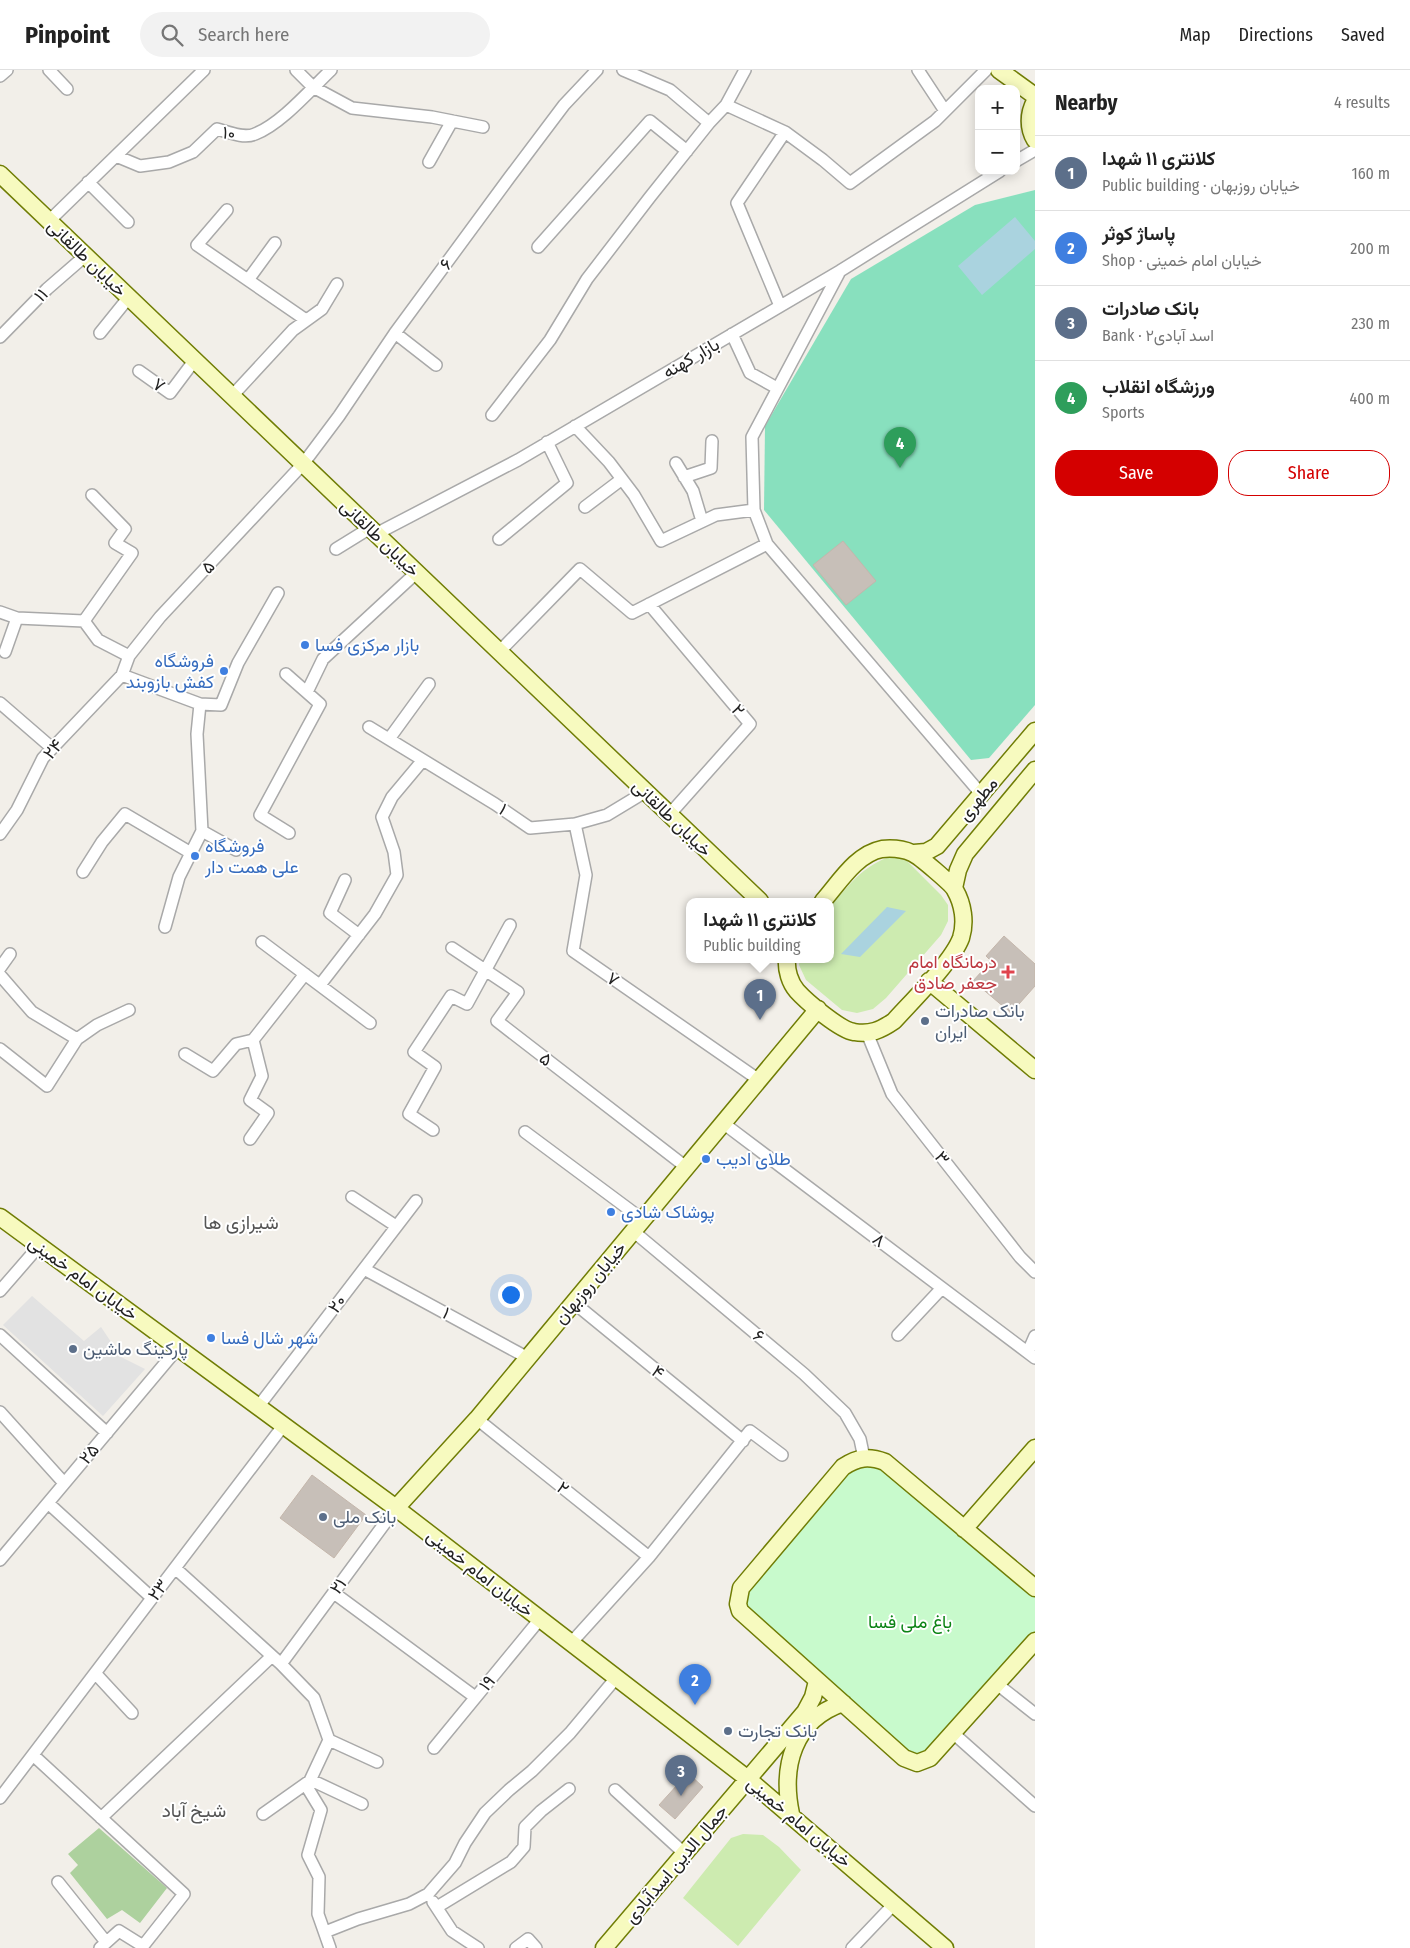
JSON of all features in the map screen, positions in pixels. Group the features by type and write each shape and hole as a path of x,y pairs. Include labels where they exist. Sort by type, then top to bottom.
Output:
{"street":[{"path":"0,76 7,70"},
{"path":"49,70 67,88"},
{"path":"49,221 204,70"},
{"path":"296,70 313,87 352,108 432,117 483,127"},
{"name":"۱۰","path":"116,156 140,166 169,162 193,152 217,129 236,134 254,135 283,117 331,70"},
{"name":"۶","path":"303,464 395,332 558,112 597,70"},
{"path":"492,416 550,340 588,279 709,123 726,105 745,70"},
{"path":"918,70 945,111"},
{"path":"726,105 786,132 850,183 934,121 986,70"},
{"path":"999,70 1035,96"},
{"path":"628,71 670,90 709,123"},
{"path":"1035,101 1030,117 1030,128 1035,140"},
{"path":"430,162 452,121"},
{"path":"538,247 650,121 687,151"},
{"path":"780,306 737,203 786,132"},
{"path":"1020,159 1035,150"},
{"name":"خیابان طالقانی","path":"0,174 757,898"},
{"name":"بازار کهنه","path":"336,549 518,460 840,271 994,175"},
{"path":"88,182 128,222"},
{"path":"227,210 197,245 306,320"},
{"path":"248,280 275,243"},
{"name":"۱۱","path":"0,337 47,289 85,256"},
{"path":"840,271 752,437 754,510 767,544 982,795"},
{"path":"232,396 293,330 322,309 337,284"},
{"path":"100,333 129,298"},
{"path":"395,332 436,364"},
{"path":"732,334 750,374 778,388"},
{"name":"۷","path":"139,371 170,393 194,360"},
{"path":"575,426 609,462 634,495 661,541 716,514 754,510"},
{"path":"684,477 711,468 712,441"},
{"path":"499,539 567,483 547,442"},
{"path":"676,463 693,491 702,521"},
{"name":"۵","path":"122,675 130,656 160,617 303,464"},
{"path":"586,507 622,479"},
{"path":"84,621 132,553 115,544 125,529 92,495"},
{"path":"499,652 580,569 632,613 767,544"},
{"path":"307,692 322,659 416,573"},
{"path":"122,675 200,704 221,705 238,664 278,593"},
{"name":"۲","path":"649,604 750,724 669,815"},
{"path":"0,612 17,618 84,621"},
{"path":"5,652 17,618"},
{"path":"84,621 98,640 130,656"},
{"path":"286,674 320,704 260,815 290,833"},
{"name":"۲۴","path":"0,834 17,810 43,758 122,675"},
{"path":"389,739 429,684"},
{"path":"0,703 52,748"},
{"path":"165,927 179,877 202,831 198,734 200,704"},
{"name":"۱","path":"370,727 495,804 530,828 575,824 607,815 645,792"},
{"name":"مطهری","path":"914,854 926,852 937,846 1035,731"},
{"path":"320,985 375,914 396,875 394,852 382,817 392,797 423,760"},
{"name":"مطهری","path":"954,888 958,870 965,854 1035,770"},
{"path":"82,872 102,842 125,814 191,853"},
{"name":"۷","path":"575,824 586,875 573,951 759,1080"},
{"path":"202,831 236,850"},
{"path":"788,963 790,978 798,991 818,1009 838,1026 852,1032 867,1033 882,1029 894,1021 954,952 961,937 964,920 962,903 954,888 914,854 898,849 882,849 866,855 826,898"},
{"path":"346,880 330,913 359,935"},
{"path":"433,1130 409,1114 435,1067 414,1052 451,996 467,1004 510,925"},
{"path":"262,942 370,1023"},
{"name":"۵","path":"452,948 518,992 497,1021 686,1167"},
{"path":"0,968 10,954"},
{"path":"185,1054 213,1071 236,1044 253,1040 305,974"},
{"path":"0,975 32,1012 77,1039"},
{"path":"929,981 1035,1070"},
{"name":"خیابان روزبهان","path":"396,1508 477,1419 818,1009"},
{"path":"0,1048 47,1086 77,1039 97,1025 129,1010"},
{"name":"۳","path":"867,1033 892,1094 1020,1257 1035,1272"},
{"path":"250,1139 268,1113 250,1100 262,1076 253,1040"},
{"name":"۸","path":"723,1123 1032,1355"},
{"path":"525,1132 638,1225"},
{"path":"352,1197 396,1226"},
{"name":"۲۰","path":"258,1407 416,1201"},
{"name":"خیابان امام خمینی","path":"0,1217 396,1508 748,1779 792,1814 945,1948"},
{"name":"۶","path":"638,1225 845,1413 860,1439 864,1458"},
{"path":"0,1291 40,1246"},
{"name":"۱","path":"364,1269 528,1358"},
{"path":"898,1335 942,1288"},
{"name":"۴","path":"574,1302 743,1441"},
{"path":"0,1335 107,1433"},
{"path":"1032,1355 1035,1336"},
{"name":"۲۵","path":"0,1560 178,1348"},
{"path":"0,1412 64,1483"},
{"name":"۲","path":"477,1419 649,1558"},
{"name":"۲۳","path":"0,1798 283,1426"},
{"path":"571,1643 649,1558 750,1431 782,1454"},
{"path":"964,1529 1035,1448"},
{"path":"1035,1588 885,1462 875,1458 864,1458 853,1461 843,1467 741,1588 738,1596 740,1611 842,1703 910,1761 917,1763 930,1758 1035,1641"},
{"path":"48,1503 152,1598"},
{"name":"۲۱","path":"281,1664 396,1508"},
{"path":"175,1568 281,1664 314,1698 329,1740 308,1787 322,1810 308,1855 319,1877 318,1914 330,1948"},
{"path":"334,1593 476,1697"},
{"name":"۱۹","path":"434,1748 540,1619"},
{"path":"101,1818 272,1656"},
{"path":"95,1673 132,1712"},
{"path":"325,1932 358,1919 409,1904 428,1894 456,1863 465,1843 485,1813 570,1734 616,1678"},
{"name":"جمال الدین اسدآبادی","path":"604,1948 805,1712 813,1697 817,1681"},
{"path":"997,1684 1035,1714"},
{"path":"792,1814 787,1774 790,1756 797,1740 810,1723 828,1708 842,1703"},
{"path":"953,1733 1035,1806"},
{"path":"329,1740 377,1762"},
{"path":"32,1755 184,1894 143,1946 119,1931 103,1945 58,1882"},
{"path":"311,1780 362,1804"},
{"path":"263,1814 311,1780"},
{"path":"437,1907 511,1862 524,1847 525,1827 541,1811 569,1789"},
{"path":"615,1790 685,1854"},
{"path":"428,1894 452,1930 478,1948"},
{"path":"852,1948 894,1904"},
{"path":"516,1948 528,1939 536,1948"}],"green space":[{"path":"1035,190 1035,705 989,758 971,760 764,510 765,426 851,279 975,205"},
{"path":"892,856 907,861 941,895 948,905 948,921 941,935 886,998 873,1009 857,1013 842,1010 806,980 799,963 834,963 834,902 864,870"},
{"name":"باغ ملی فسا","path":"861,1465 879,1465 1035,1597 1035,1633 929,1751 919,1757 908,1754 748,1611 745,1602 747,1591 847,1473"},
{"path":"99,1828 167,1888 140,1923 122,1910 107,1919 70,1873 78,1865 68,1854"},
{"path":"743,1834 763,1835 779,1847 801,1870 738,1946 683,1898 731,1838"}],"shaded area":[{"name":"پارکینگ ماشین","path":"32,1296 84,1341 101,1327 121,1357 145,1369 103,1416 3,1325"}],"water":[{"path":"1015,217 1035,241 1035,249 982,295 958,266"},
{"path":"887,907 906,911 860,957 841,954"}],"building":[{"path":"843,541 876,581 846,605 813,565"},
{"name":"درمانگاه امام جعفر صادق","path":"1004,936 1035,964 1035,986 1011,1013 973,981 991,961 986,956"},
{"name":"بانک ملی","path":"312,1475 366,1515 334,1558 280,1518"},
{"path":"688,1773 703,1787 675,1819 659,1805"}],"place":[{"name":"ورزشگاه انقلاب","path":"900,468"},
{"name":"بازار مرکزی فسا","path":"305,645"},
{"name":"فروشگاه کفش بازوبند","path":"224,671"},
{"name":"فروشگاه علی همت دار","path":"195,856"},
{"name":"درمانگاه امام جعفر صادق","path":"1008,972"},
{"name":"کلانتری ۱۱ شهدا","path":"760,1020"},
{"name":"بانک صادرات ایران","path":"925,1021"},
{"name":"طلای ادیب","path":"706,1159"},
{"name":"پوشاک شادی","path":"611,1212"},
{"name":"شهر شال فسا","path":"211,1338"},
{"name":"پارکینگ ماشین","path":"73,1349"},
{"name":"بانک ملی","path":"323,1517"},
{"name":"پاساژ کوثر","path":"695,1705"},
{"name":"بانک تجارت","path":"728,1731"},
{"name":"بانک صادرات","path":"681,1796"}],"district":[{"name":"شیرازی ها","path":"241,1222"},
{"name":"شیخ آباد","path":"194,1810"}]}
